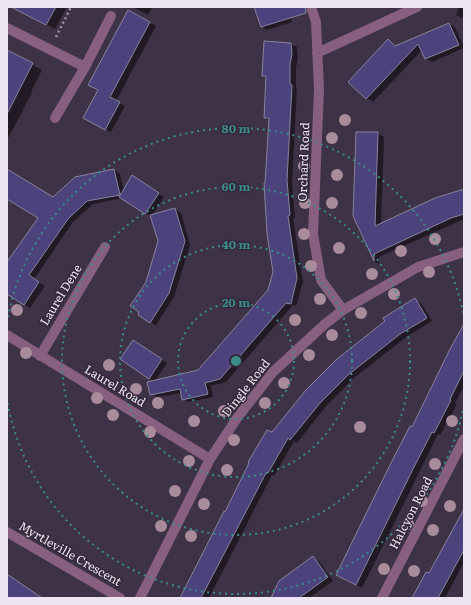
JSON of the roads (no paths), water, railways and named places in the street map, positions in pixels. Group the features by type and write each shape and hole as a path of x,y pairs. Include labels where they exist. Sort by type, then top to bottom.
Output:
{"street":[{"name":"Orchard Road","path":"311,7 316,22 319,88 313,234 321,280 343,310"},
{"path":"317,53 417,7"},
{"path":"55,118 85,67 111,16"},
{"path":"7,28 85,67"},
{"name":"Laurel Dene","path":"40,356 104,247"},
{"name":"Dingle Road","path":"140,598 210,460 237,418 272,372 325,324 343,310 418,267 464,252"},
{"name":"Laurel Road","path":"7,335 210,460"},
{"name":"Halcyon Road","path":"382,598 464,439"},
{"name":"Myrtleville Crescent","path":"7,532 120,598"}]}
